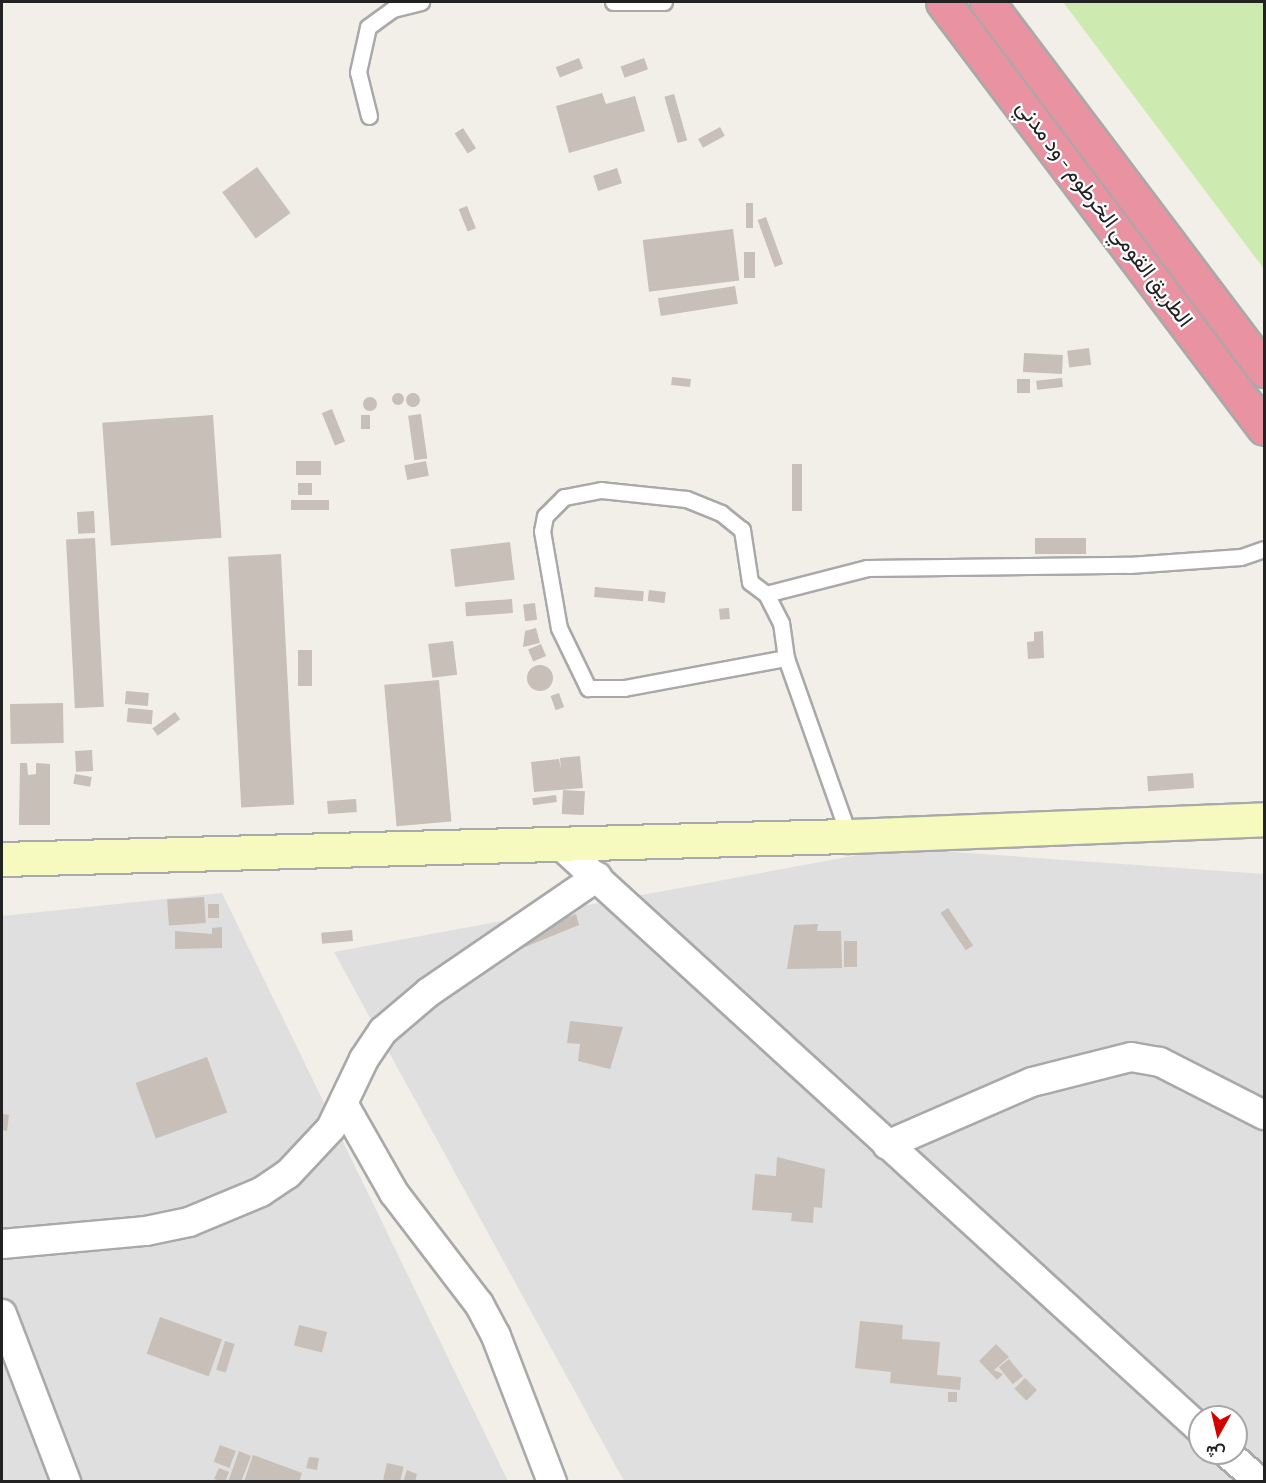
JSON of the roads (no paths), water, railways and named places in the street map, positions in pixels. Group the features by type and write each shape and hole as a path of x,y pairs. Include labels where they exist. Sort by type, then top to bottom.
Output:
{"highway":[{"name":"الطريق القومي الخرطوم - ود مدني","path":"943,2 1264,428"},
{"name":"الطريق القومي الخرطوم - ود مدني","path":"987,2 1264,370"}],"street":[{"path":"2,859 557,842 849,836 1264,819"},
{"path":"557,842 1188,1418"},
{"path":"2,1244 146,1231 226,1208 288,1174 319,1144 344,1105 363,1059 383,1031 438,986 597,877"},
{"path":"887,1145 1032,1082 1131,1057 1160,1062 1264,1115"},
{"path":"344,1105 394,1193 488,1320 552,1482"},
{"path":"2,1314 66,1482"},
{"path":"1241,1465 1260,1482"}],"lane":[{"path":"369,116 358,72 368,27 393,9 421,2"},
{"path":"613,2 664,2"},
{"path":"786,658 624,688 588,688 559,628 542,531 545,516 564,497 601,490 686,499 721,513 742,530 750,582 766,594 781,623 786,658 849,836"},
{"path":"766,594 867,568 1129,565 1241,557 1264,549"}]}
